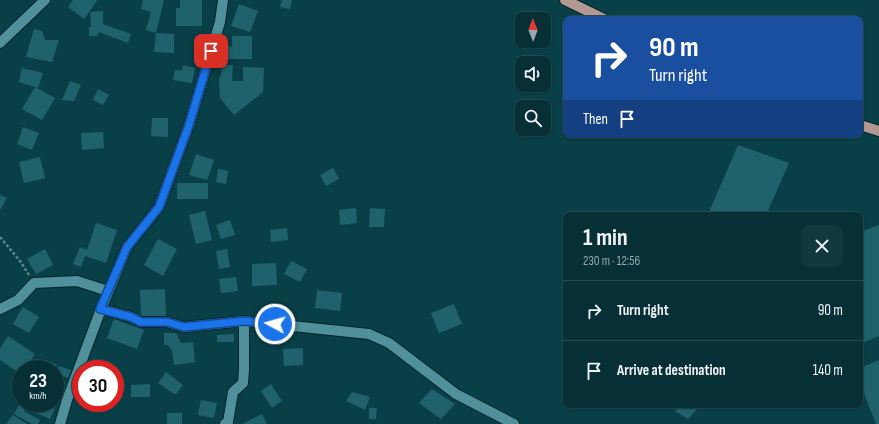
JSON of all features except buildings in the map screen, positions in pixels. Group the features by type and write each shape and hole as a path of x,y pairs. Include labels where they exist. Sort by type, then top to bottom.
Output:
{"main road":[{"path":"565,0 598,16"},
{"path":"863,125 879,131"}],"street":[{"path":"0,43 45,0"},
{"path":"60,424 67,400 100,309 127,247 159,207 189,125 220,22 223,0"},
{"path":"0,309 18,300 34,283 78,281 108,291"},
{"path":"100,309 131,317 141,322 167,322 184,327 244,321 369,334 389,343 456,394 514,424"},
{"path":"225,424 228,422 233,392 242,383 244,370 244,321"}],"path":[{"path":"0,237 20,261 34,283"}],"route":[{"path":"211,51 189,125 159,207 127,247 100,309 131,317 141,322 167,322 184,327 244,321 275,324"}]}
